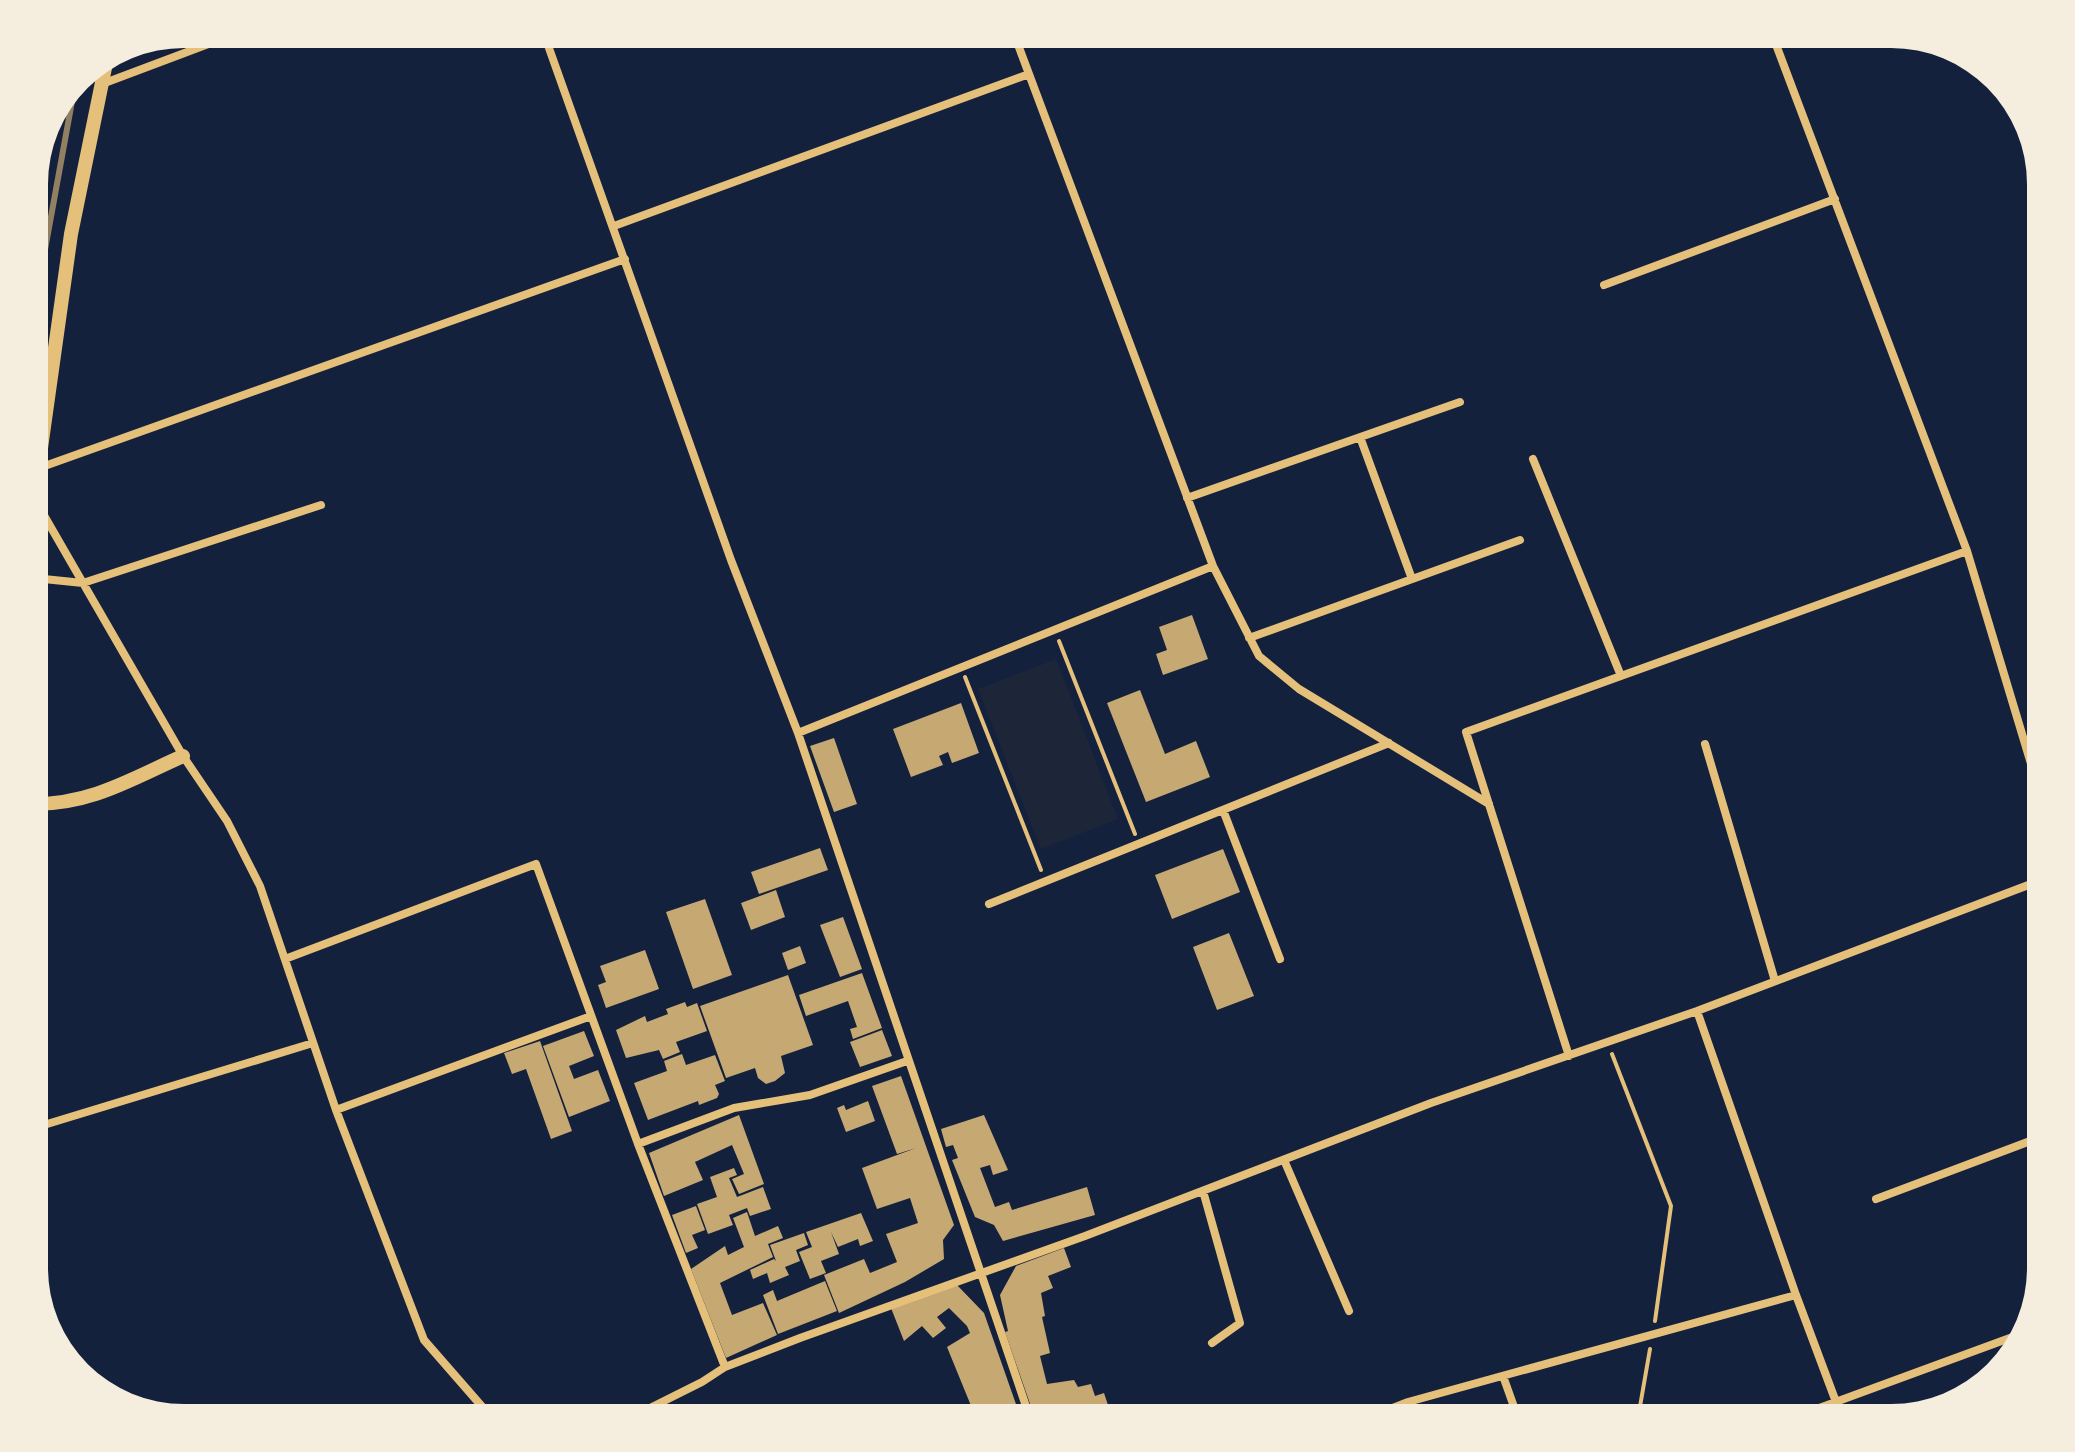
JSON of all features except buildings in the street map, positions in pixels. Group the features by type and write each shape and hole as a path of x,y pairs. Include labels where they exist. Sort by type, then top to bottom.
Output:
{"street":[{"path":"102,84 198,48"},
{"path":"549,48 731,560 798,733 1026,1404"},
{"path":"1019,48 1213,566 1259,656 1299,689 1489,804"},
{"path":"1777,48 1967,551 2027,750"},
{"path":"48,402 71,234 104,74"},
{"path":"614,226 1029,74"},
{"path":"1604,285 1835,199"},
{"path":"48,465 625,259"},
{"path":"1187,498 1460,402"},
{"path":"1360,437 1412,579"},
{"path":"1533,459 1621,676"},
{"path":"48,579 83,583 321,505"},
{"path":"48,522 183,756 227,821 260,886 336,1110 424,1340 480,1404"},
{"path":"1249,638 1520,540"},
{"path":"1569,1056 1466,732 1967,551"},
{"path":"798,733 1213,566"},
{"path":"989,904 1389,743"},
{"path":"1705,744 1775,981"},
{"path":"48,804 90,798 183,756"},
{"path":"1223,810 1280,959"},
{"path":"285,959 536,864 638,1144 725,1367"},
{"path":"661,1404 725,1367 1203,1191 1431,1103 1697,1011 2027,887"},
{"path":"1697,1011 1836,1402"},
{"path":"336,1110 591,1016"},
{"path":"48,1124 313,1043"},
{"path":"638,1144 734,1108 810,1095 907,1061"},
{"path":"1876,1199 2027,1142"},
{"path":"1284,1160 1349,1311"},
{"path":"1203,1191 1240,1323 1212,1343"},
{"path":"1403,1404 1796,1295"},
{"path":"1830,1404 2007,1339"},
{"path":"1503,1376 1513,1404"}],"path":[{"path":"1054,630 1138,844"},
{"path":"961,667 1045,881"},
{"path":"1608,1042 1671,1206 1640,1404"}],"shaded area":[{"path":"1056,659 1118,819 1041,849 978,689"}],"railway":[{"path":"48,233 70,110"}]}
